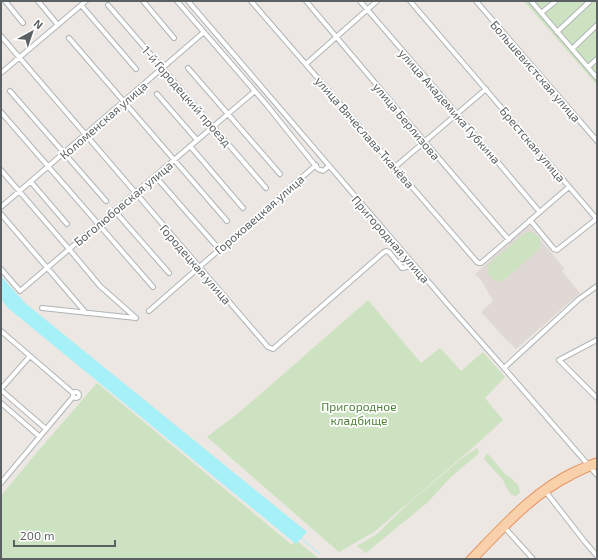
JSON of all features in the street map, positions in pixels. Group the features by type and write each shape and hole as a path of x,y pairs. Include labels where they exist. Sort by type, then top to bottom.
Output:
{"main road":[{"path":"475,559 523,511 546,492 597,461"},
{"path":"470,559 520,508 543,488 560,477 589,466 597,466"}],"street":[{"path":"5,1 23,23"},
{"path":"38,1 58,25"},
{"path":"1,73 86,1"},
{"path":"143,1 174,38"},
{"path":"177,1 266,104 318,169 323,171 329,166"},
{"name":"Пригородная улица","path":"188,1 450,308 597,475"},
{"name":"улица Вячеслава Ткачёва","path":"251,1 477,262 481,263 509,240"},
{"name":"улица Берлизова","path":"306,1 509,240"},
{"name":"улица Академика Губкина","path":"360,1 539,211"},
{"path":"306,64 377,1"},
{"name":"Брестская улица","path":"410,1 595,216 595,220 557,250 554,249 530,220"},
{"name":"Большевистская улица","path":"476,1 597,141"},
{"path":"530,1 597,78"},
{"path":"541,13 556,1"},
{"path":"557,32 590,1"},
{"path":"81,5 136,69"},
{"name":"1-й Городецкий проезд","path":"108,5 266,188"},
{"path":"200,28 206,23"},
{"path":"572,49 597,25"},
{"name":"Коломенская улица","path":"1,207 204,32"},
{"name":"Городецкая улица","path":"1,36 268,348 273,348 384,252 389,252 402,268 407,267 412,263"},
{"path":"70,38 227,221"},
{"path":"588,67 597,59"},
{"path":"188,68 280,174"},
{"path":"395,168 486,89"},
{"path":"10,91 106,202"},
{"name":"Боголюбовская улица","path":"1,269 20,291 255,91"},
{"path":"157,94 197,140"},
{"path":"266,104 272,100"},
{"path":"1,112 153,287"},
{"path":"190,146 243,208"},
{"name":"Гороховецкая улица","path":"150,311 316,165"},
{"path":"1,170 100,286 136,318 42,308"},
{"path":"155,176 219,249"},
{"path":"31,182 67,224"},
{"path":"509,240 539,211 569,187"},
{"path":"114,210 169,272"},
{"path":"1,214 86,313"},
{"path":"504,368 579,299 597,286"},
{"path":"1,331 73,395 2,480"},
{"path":"597,340 558,360 597,398"},
{"path":"30,356 1,390 46,429"},
{"path":"592,393 597,390"},
{"path":"1,403 40,436"},
{"path":"546,492 597,556"},
{"path":"505,528 533,559"}],"shaded area":[{"path":"529,225 564,268 562,271 580,293 516,349 481,312 493,301 481,280 475,274"}],"green space":[{"path":"524,1 597,1 597,85"},
{"path":"528,232 532,232 539,238 540,247 538,250 504,280 496,281 493,279 488,271 490,263"},
{"name":"Пригородное кладбище","path":"368,300 421,363 440,348 461,371 483,352 505,377 485,398 503,420 374,532 339,552 207,437 241,411"},
{"path":"97,383 292,545 296,540 319,559 1,559 1,496"},
{"path":"477,448 479,453 452,476 428,502 366,553 357,546 377,534 410,502 461,459"},
{"path":"487,453 505,474 518,485 520,492 516,496 512,495 503,480 484,459"}],"water":[{"path":"1,276 25,303 307,532 296,544 8,308 1,299"}],"waterway":[{"path":"301,538 320,554"}]}
